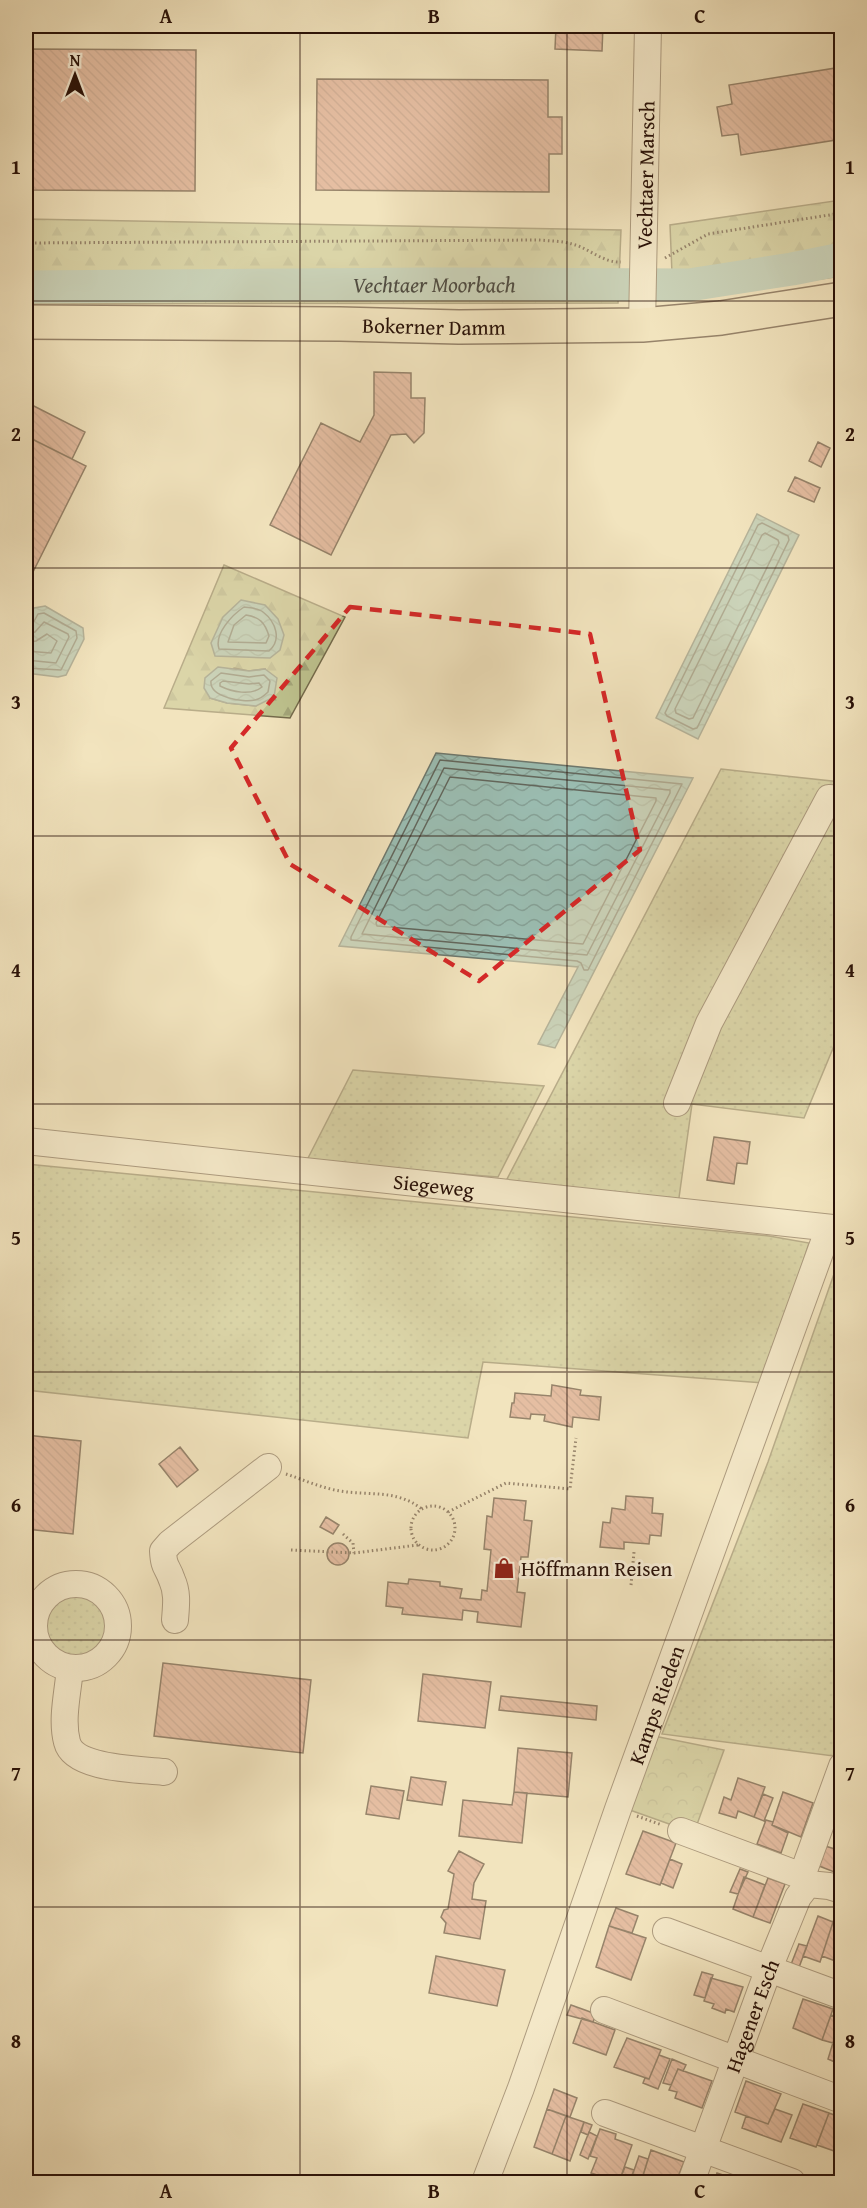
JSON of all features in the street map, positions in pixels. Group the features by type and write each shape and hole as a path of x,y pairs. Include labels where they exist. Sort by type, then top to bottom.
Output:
{"main road":[{"name":"Bokerner Damm","path":"26,322 459,327 642,312 721,318 842,299"}],"street":[{"name":"Vechtaer Marsch","path":"642,312 648,26"},
{"path":"677,1103 709,1023 829,798 842,799"},
{"name":"Siegeweg","path":"26,1141 835,1229"},
{"name":"Kamps Rieden","path":"485,2182 521,2088 618,1809 835,1229"},
{"path":"175,1620 177,1599 172,1579 164,1566 164,1551 170,1543 268,1467"},
{"path":"68,1584 89,1585 108,1597 118,1617 117,1637 107,1655 90,1666 70,1668 52,1661 39,1648 33,1630 31,1606 68,1584"},
{"path":"70,1668 65,1725 68,1745 76,1755 88,1762 164,1772"},
{"name":"Hagener Esch","path":"691,2182 769,1968 805,1880 842,1766"},
{"path":"681,1831 805,1880 842,1890"},
{"path":"666,1931 842,1996"},
{"path":"604,2010 842,2100"},
{"path":"605,2113 792,2182"}],"path":[{"path":"26,243 539,240 571,243 616,263 643,263 661,261 708,234 842,213"},
{"path":"448,1512 506,1483 570,1489 576,1438"},
{"path":"268,1467 338,1491 363,1494 381,1493 410,1500 422,1509"},
{"path":"436,1506 448,1512 455,1526 452,1540 440,1550 432,1551 418,1545 410,1526 412,1519 422,1509 436,1506"},
{"path":"343,1534 353,1543 354,1554"},
{"path":"291,1550 354,1554 418,1545"},
{"path":"631,1585 634,1552"},
{"path":"618,1809 681,1831"}],"highlighted area":[{"path":"350,607 590,634 640,850 479,981 290,864 231,748"}],"green space":[{"path":"841,200 841,276 703,296 673,298 670,225"},
{"path":"26,219 621,230 618,303 26,304"},
{"path":"224,565 345,617 290,718 164,708","holes":["234,668 249,671 265,669 256,706 227,703 210,698"]},
{"path":"721,769 841,782 841,1029 804,1118 692,1104 678,1205 506,1181"},
{"path":"353,1070 544,1086 498,1177 306,1162"},
{"path":"26,1164 769,1236 809,1243 764,1383 483,1362 468,1438 26,1390"},
{"path":"841,1254 841,1757 662,1734 768,1462"},
{"path":"75,1593 87,1596 98,1603 105,1614 108,1626 105,1638 98,1649 87,1656 75,1659 63,1656 52,1649 45,1638 42,1626 45,1614 52,1603 63,1596"},
{"path":"654,1736 724,1750 695,1830 672,1825 627,1809"}],"water":[{"path":"757,514 799,535 698,739 656,718"},
{"path":"241,600 265,605 278,619 284,635 280,650 270,658 215,656 211,643 223,617"},
{"path":"45,606 83,628 84,639 66,675 58,677 26,673 26,626 34,608"},
{"path":"218,667 249,671 265,669 277,678 274,697 256,706 227,703 210,698 204,688 205,678"},
{"path":"436,753 693,778 555,1048 538,1044 578,967 339,946"}],"building":[{"path":"556,26 603,26 602,51 555,49"},
{"path":"828,26 842,26 842,27 828,30"},
{"path":"32,49 196,50 195,191 31,190"},
{"path":"842,67 842,139 741,155 738,134 722,136 717,107 732,104 729,85"},
{"path":"317,79 548,80 548,117 562,117 562,154 549,154 549,192 316,190"},
{"path":"374,372 411,373 411,398 425,398 424,433 414,443 406,434 391,435 331,555 270,525 321,423 360,442 374,415"},
{"path":"26,402 85,432 72,459 26,436"},
{"path":"26,436 86,466 26,586"},
{"path":"818,442 830,448 821,467 809,461"},
{"path":"795,477 820,488 814,502 788,491"},
{"path":"714,1137 750,1142 747,1164 737,1163 734,1184 707,1180"},
{"path":"552,1385 581,1390 580,1395 601,1397 599,1420 573,1417 572,1427 544,1421 545,1415 531,1414 530,1419 510,1417 515,1393 551,1396"},
{"path":"26,1435 81,1441 73,1534 26,1529"},
{"path":"180,1447 198,1470 177,1487 159,1464"},
{"path":"626,1496 653,1498 652,1513 663,1514 661,1536 650,1535 649,1544 624,1542 624,1549 600,1547 603,1522 610,1523 612,1508 625,1510"},
{"name":"Höffmann Reisen","path":"494,1498 526,1501 524,1520 532,1521 528,1557 521,1557 517,1592 525,1593 521,1627 477,1622 478,1612 463,1610 462,1620 402,1614 403,1608 386,1606 388,1582 408,1584 409,1579 440,1582 440,1586 462,1589 460,1598 481,1600 482,1590 487,1591 491,1550 484,1549 487,1516 492,1517"},
{"path":"326,1517 339,1525 333,1534 320,1527"},
{"path":"338,1543 346,1546 349,1554 346,1562 338,1565 330,1562 327,1554 330,1546"},
{"path":"163,1663 311,1680 303,1753 154,1736"},
{"path":"423,1674 491,1682 485,1728 418,1721"},
{"path":"501,1696 597,1706 596,1720 499,1710"},
{"path":"518,1748 572,1753 568,1797 514,1792"},
{"path":"411,1777 446,1782 442,1805 407,1800"},
{"path":"738,1778 765,1787 754,1817 738,1811 736,1818 719,1813 724,1797 731,1800"},
{"path":"371,1786 404,1791 399,1819 366,1814"},
{"path":"514,1792 527,1793 522,1843 459,1836 463,1800 512,1805"},
{"path":"783,1792 813,1803 801,1837 772,1825"},
{"path":"763,1794 773,1798 764,1821 754,1817"},
{"path":"766,1820 773,1822 772,1825 788,1833 781,1853 757,1844"},
{"path":"643,1831 676,1843 660,1885 626,1874"},
{"path":"825,1846 842,1851 842,1875 819,1866"},
{"path":"459,1851 484,1864 474,1883 472,1899 486,1901 480,1939 444,1933 446,1923 441,1917 444,1910 448,1909 454,1874 448,1871"},
{"path":"670,1859 682,1864 673,1888 661,1883"},
{"path":"740,1869 748,1872 738,1894 730,1892"},
{"path":"744,1877 765,1885 753,1917 733,1909"},
{"path":"768,1878 785,1884 770,1923 753,1917"},
{"path":"616,1908 638,1916 632,1933 609,1926"},
{"path":"818,1916 833,1922 820,1962 803,1956"},
{"path":"835,1916 842,1918 842,1954 838,1962 822,1956"},
{"path":"609,1926 646,1938 631,1980 596,1967"},
{"path":"799,1944 807,1946 798,1970 790,1967"},
{"path":"842,1954 842,1973 835,1971"},
{"path":"436,1956 505,1970 497,2006 429,1993"},
{"path":"702,1972 713,1975 705,1998 694,1995"},
{"path":"711,1978 743,1987 734,2012 726,2009 725,2013 712,2008 714,2004 704,2001"},
{"path":"803,1999 833,2009 822,2040 793,2028"},
{"path":"571,2005 596,2014 593,2022 567,2015"},
{"path":"831,2015 842,2019 833,2043 822,2040"},
{"path":"582,2018 615,2030 606,2055 573,2043"},
{"path":"835,2036 842,2038 842,2050 837,2063 828,2059"},
{"path":"627,2038 661,2050 649,2079 614,2067"},
{"path":"842,2050 842,2070 835,2068"},
{"path":"659,2055 670,2059 658,2089 643,2083 645,2078 649,2079"},
{"path":"672,2059 686,2065 683,2071 678,2069 671,2085 663,2083"},
{"path":"678,2069 712,2081 702,2108 675,2098 677,2092 669,2090"},
{"path":"746,2081 781,2094 768,2124 735,2112"},
{"path":"554,2089 577,2098 570,2117 547,2109"},
{"path":"803,2104 829,2113 816,2147 790,2138"},
{"path":"547,2109 566,2116 552,2154 534,2147"},
{"path":"775,2109 792,2115 781,2142 742,2128 746,2116 768,2124"},
{"path":"829,2113 842,2118 842,2140 837,2152 817,2145"},
{"path":"566,2116 584,2122 570,2161 552,2154"},
{"path":"584,2122 592,2125 588,2135 581,2132"},
{"path":"600,2129 616,2134 615,2139 632,2145 619,2182 591,2173 597,2158 590,2156"},
{"path":"589,2132 597,2136 588,2159 580,2155"},
{"path":"651,2150 684,2162 676,2182 641,2182"},
{"path":"639,2156 648,2159 641,2182 630,2182"},
{"path":"625,2167 634,2170 630,2180 621,2177"},
{"path":"717,2173 744,2182 714,2182"}],"waterway":[{"name":"Vechtaer Moorbach","path":"26,287 689,285 842,259"}],"place":[{"name":"Höffmann Reisen","path":"504,1568"}]}
